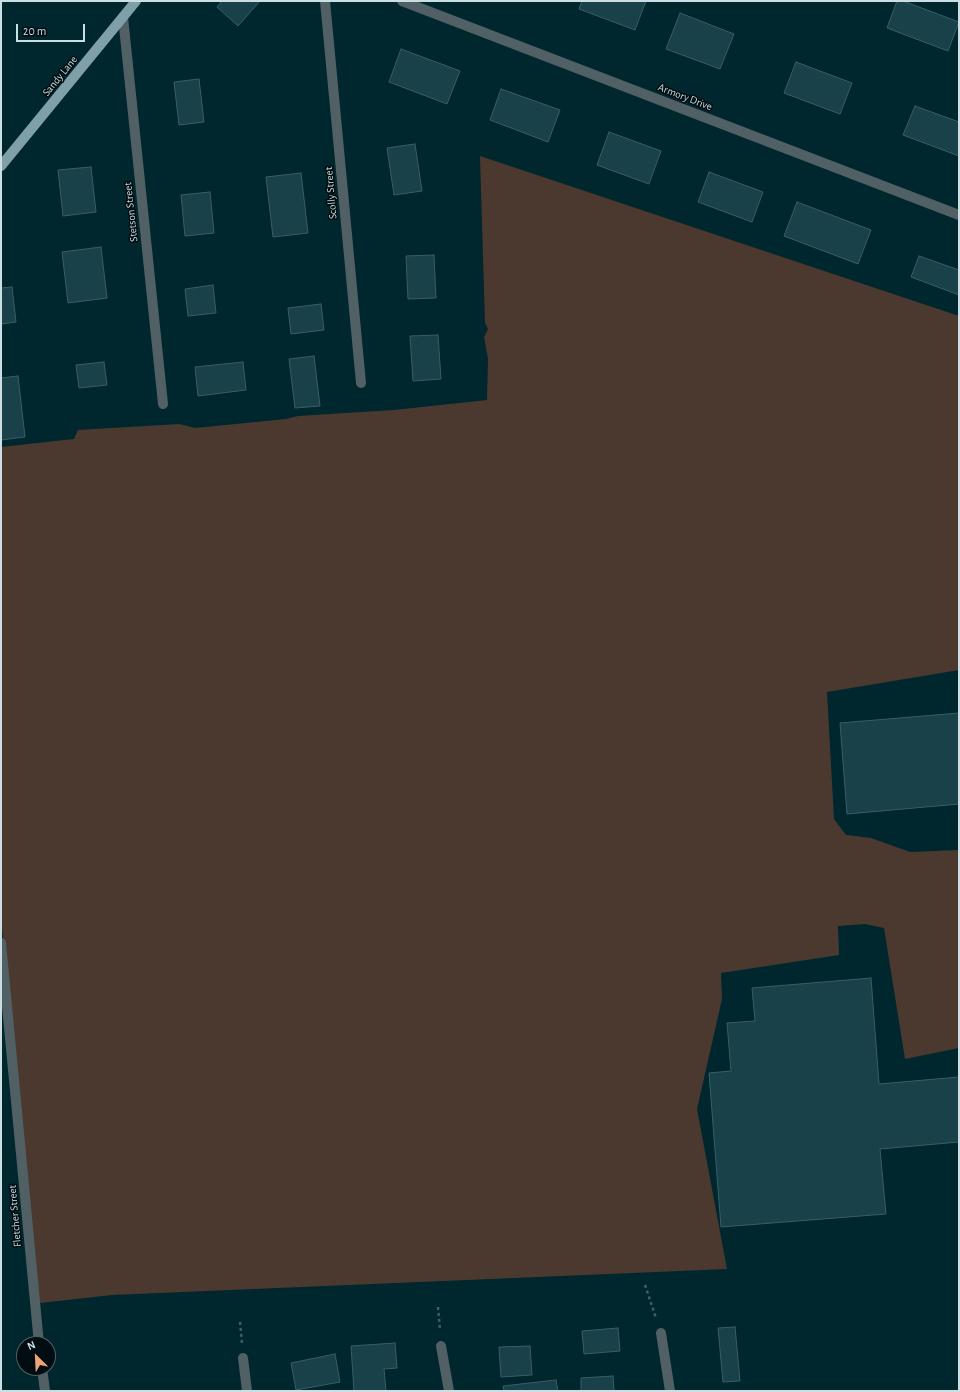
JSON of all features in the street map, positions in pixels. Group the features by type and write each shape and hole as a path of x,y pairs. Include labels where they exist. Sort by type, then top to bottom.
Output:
{"main road":[{"name":"Sandy Lane","path":"1,166 136,1"}],"street":[{"name":"Scolly Street","path":"325,1 361,383"},
{"name":"Armory Drive","path":"402,1 959,216"},
{"name":"Stetson Street","path":"123,17 163,404"},
{"name":"Fletcher Street","path":"1,943 38,1336"},
{"path":"661,1333 670,1391"},
{"path":"442,1346 449,1391"},
{"path":"243,1358 247,1391"},
{"path":"43,1376 45,1391"}],"path":[{"path":"645,1285 661,1333"},
{"path":"438,1307 442,1346"}],"shaded area":[{"path":"480,156 959,316 959,670 827,692 834,819 846,835 871,838 910,852 959,850 959,1048 905,1059 884,928 865,924 838,926 839,955 721,973 722,999 697,1109 727,1269 112,1295 40,1303 34,1293 1,915 1,447 74,439 78,430 179,424 195,428 286,419 298,416 394,410 487,400 488,359 484,337 488,329 485,323"}],"building":[{"path":"222,1 260,1 238,26 217,7"},
{"path":"582,1 646,1 635,30 579,9"},
{"path":"897,1 903,1 959,22 948,51 887,28"},
{"path":"680,13 734,34 720,69 666,49"},
{"path":"401,49 460,71 447,104 389,82"},
{"path":"796,62 852,83 840,114 784,93"},
{"path":"199,79 204,122 179,125 174,82"},
{"path":"501,89 560,110 548,142 490,120"},
{"path":"915,106 959,122 959,156 903,135"},
{"path":"609,132 661,151 649,184 597,165"},
{"path":"415,144 422,191 394,195 387,148"},
{"path":"91,167 96,212 63,216 58,170"},
{"path":"709,172 763,192 752,222 698,202"},
{"path":"301,173 308,233 273,237 266,177"},
{"path":"210,192 214,233 185,236 181,195"},
{"path":"797,202 871,230 858,264 784,236"},
{"path":"101,247 107,298 68,303 62,252"},
{"path":"434,255 436,298 408,299 406,256"},
{"path":"919,256 959,270 959,295 911,277"},
{"path":"213,285 216,313 188,316 185,289"},
{"path":"12,287 16,322 1,324 1,288"},
{"path":"321,304 324,330 291,334 288,308"},
{"path":"438,335 441,379 413,381 410,336"},
{"path":"314,356 320,406 295,408 289,359"},
{"path":"104,362 107,385 79,388 76,365"},
{"path":"243,362 246,390 198,396 195,367"},
{"path":"18,376 25,437 1,440 1,378"},
{"path":"959,713 959,804 847,814 840,723"},
{"path":"871,978 879,1084 959,1077 959,1142 880,1149 886,1214 721,1227 709,1073 731,1071 727,1023 755,1021 752,988"},
{"path":"735,1327 740,1381 723,1382 718,1328"},
{"path":"618,1328 620,1351 584,1354 582,1331"},
{"path":"395,1343 397,1368 384,1369 386,1391 354,1391 351,1346"},
{"path":"530,1346 532,1375 501,1377 499,1347"},
{"path":"335,1354 340,1382 296,1390 291,1363"},
{"path":"613,1376 614,1391 581,1391 581,1378"},
{"path":"556,1380 558,1391 504,1391 503,1386"}]}
